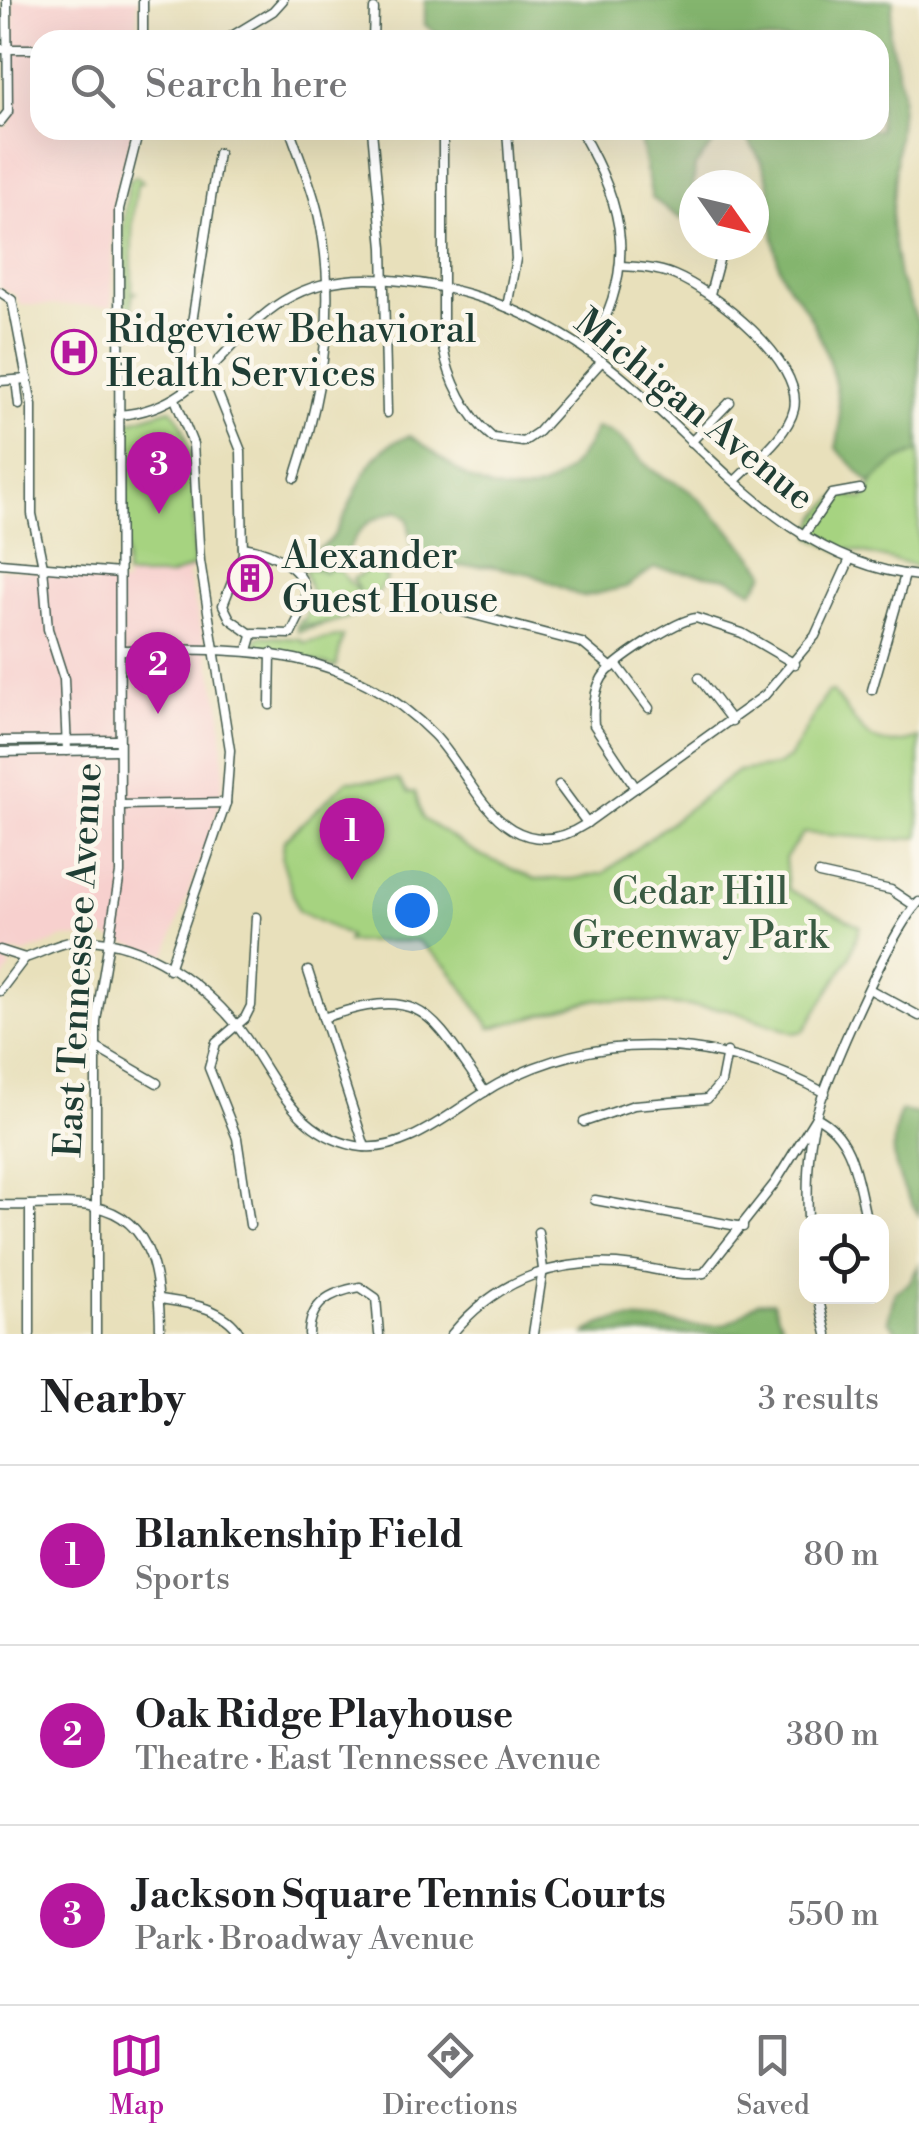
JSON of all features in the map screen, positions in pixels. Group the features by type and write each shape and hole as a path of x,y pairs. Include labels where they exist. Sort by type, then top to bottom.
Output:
{"street":[{"path":"3,120 6,0"},
{"path":"143,30 142,4 155,0"},
{"path":"242,30 273,11 283,0"},
{"path":"374,9 374,30"},
{"path":"3,49 30,49"},
{"name":"East Tennessee Avenue","path":"96,1334 95,1047 120,873 120,210 137,140"},
{"path":"293,140 319,215 325,282 320,392 296,478"},
{"path":"373,140 387,413"},
{"path":"443,140 444,348 451,376 486,433 501,442 529,440 602,361"},
{"path":"507,307 516,258 508,140"},
{"path":"586,140 601,166 615,204 620,266 616,300 588,350"},
{"path":"218,154 190,343 191,361 204,375 236,429 242,451 243,547 224,604 230,619 251,634"},
{"path":"710,294 719,260"},
{"path":"620,266 664,271 710,294 760,339 789,379 795,396 788,424 735,481"},
{"name":"Michigan Avenue","path":"119,414 142,412 175,399 204,375 262,313 325,282 383,280 444,288 507,307 588,350 803,536 850,559 919,576"},
{"path":"0,292 12,300 28,379 32,514 43,566 48,629 64,679 67,746"},
{"path":"0,380 28,379"},
{"path":"16,380 19,405"},
{"path":"170,969 226,803 230,732 200,561 194,444 175,399"},
{"path":"692,442 730,402"},
{"path":"803,536 832,494 860,489"},
{"path":"243,547 292,566 302,580 306,601 291,634 262,630 251,634"},
{"path":"121,650 272,652 334,670 396,703 445,747 496,816 514,830 550,838 587,823 732,721 795,664 830,609 850,559"},
{"path":"0,564 119,572"},
{"path":"872,690 904,575"},
{"path":"429,603 582,643 615,666 649,708"},
{"path":"636,788 594,726 600,681 615,666 669,629 696,618 749,637 795,664"},
{"path":"248,650 251,634"},
{"path":"270,705 272,652"},
{"path":"700,678 732,721"},
{"path":"98,740 99,750"},
{"path":"0,752 118,740"},
{"path":"0,741 119,750"},
{"path":"559,785 587,823"},
{"path":"121,805 226,803"},
{"path":"808,1214 809,1154 816,1117 892,940 917,904 891,890 819,874"},
{"path":"250,1225 236,1138 208,1068 216,1043 251,1006 256,917"},
{"path":"0,990 25,958 62,943 109,944 170,969 212,999 236,1024 295,1112 334,1140 366,1148 403,1141 537,1067 603,1051 666,1046 727,1052 772,1065 825,1092"},
{"path":"0,950 25,958"},
{"path":"308,971 366,1148"},
{"path":"871,990 919,1016"},
{"path":"323,1018 367,1004 408,1004 439,1028 486,1092"},
{"path":"95,1047 157,1083"},
{"path":"584,1122 634,1105 707,1099 721,1083 727,1052"},
{"path":"452,1334 489,1298 543,1269 592,1262 704,1273 743,1227 816,1117"},
{"path":"816,1117 836,1128 845,1140 865,1214"},
{"path":"796,1151 809,1154"},
{"path":"595,1200 743,1227"},
{"path":"0,1205 95,1207 120,1217 139,1233 154,1262 160,1334"},
{"path":"30,1206 30,1334"},
{"path":"533,1334 543,1269 538,1232"},
{"path":"309,1334 310,1314 316,1306 354,1288 368,1290 376,1298 380,1334"},
{"path":"160,1299 211,1310 229,1320 240,1334"},
{"path":"820,1304 827,1334"}],"shaded area":[{"path":"13,0 137,0 138,30 30,30 30,140 130,140 114,196 112,306 21,305 16,295 0,287 0,128 9,126 14,108"},
{"path":"196,566 188,574 221,708 224,774 217,814 166,955 103,936 64,938 25,953 11,952 6,960 11,968 0,983 0,569 107,577 115,584 126,584 126,576 169,576"}],"green space":[{"path":"425,0 893,0 889,34 889,30 433,30 425,25"},
{"path":"889,34 902,90 891,225 899,277 919,325 919,451 898,460 870,483 836,448 839,414 833,376 813,323 780,269 769,170 748,140 889,140"},
{"path":"640,140 716,140 695,170 679,170 679,218 652,198"},
{"path":"136,176 143,182 137,184 132,225 132,293 138,292 132,295 132,333 127,337 123,231 129,181"},
{"path":"171,409 187,439 191,460 194,566 170,576 126,576 125,423"},
{"path":"596,428 619,438 651,469 685,488 715,515 765,573 753,591 728,578 654,568 626,587 582,597 531,574 490,566 419,567 413,557 408,519 397,511 367,524 333,568 324,572 311,566 306,555 332,538 370,465 393,443 410,436 469,478 490,487 528,491 545,486 574,464"},
{"path":"919,451 919,567 849,549 846,554 812,537 817,519 836,498 841,494 864,499 877,476 898,460"},
{"path":"371,562 387,579 377,595 368,595 357,615 298,632 297,628 328,623 297,626 300,620 304,622 312,595 304,569 337,569 360,593 353,579 374,567"},
{"path":"260,636 300,639 304,643 343,636 336,667 261,648 255,642"},
{"name":"Cedar Hill Greenway Park","path":"833,692 859,726 876,740 887,743 919,738 919,837 897,840 803,833 785,858 788,889 860,926 850,957 804,1031 794,1033 727,1009 598,999 491,1028 448,967 418,941 347,942 349,936 298,911 282,859 284,840 347,781 399,780 408,793 415,792 423,819 478,854 535,879 573,879 604,873 738,771 776,766 789,758 827,693"},
{"path":"901,1111 919,1114 919,1215 896,1165 894,1139"},
{"path":"919,1265 919,1334 899,1334 888,1320 895,1292 909,1283"},
{"path":"758,1302 773,1302 785,1334 586,1334 617,1320 725,1324"}],"place":[{"name":"Ridgeview Behavioral Health Services","path":"74,352"},
{"name":"Jackson Square Tennis Courts","path":"159,514"},
{"name":"Alexander Guest House","path":"250,578"},
{"name":"Oak Ridge Playhouse","path":"158,714"},
{"name":"Blankenship Field","path":"352,880"}]}
